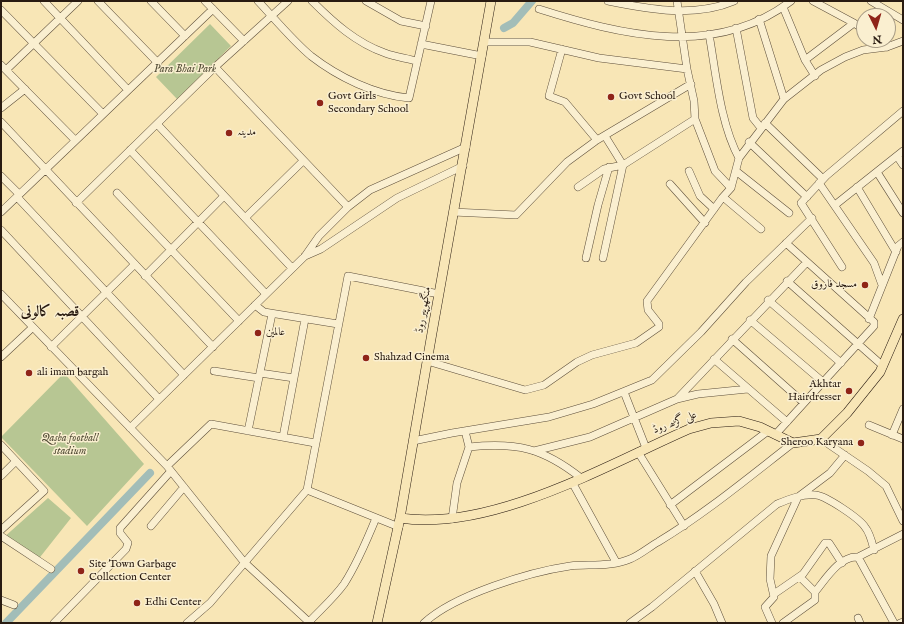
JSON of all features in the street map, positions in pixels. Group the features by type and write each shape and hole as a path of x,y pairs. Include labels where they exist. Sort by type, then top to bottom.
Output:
{"main road":[{"name":"منگھوپیر روڈ","path":"377,623 400,522 491,1"},
{"path":"793,443 821,439 846,413 880,372 903,319"},
{"name":"علی گڑھ روڈ","path":"400,522 452,519 504,507 572,482 689,429 711,423 739,421 772,433 793,443"}],"street":[{"path":"44,1 128,90"},
{"path":"76,140 4,67 35,44 78,1"},
{"path":"98,1 158,62"},
{"path":"152,1 185,36"},
{"path":"205,1 244,41"},
{"path":"258,1 311,56 363,86 392,96 409,98 416,61 426,26 431,1"},
{"path":"76,203 215,67 288,1"},
{"path":"312,1 334,23 363,43 386,54 416,61"},
{"path":"366,1 401,21 426,26"},
{"path":"608,1 679,12 725,5 734,1"},
{"path":"678,1 682,38 695,119 715,171 731,188"},
{"path":"538,9 591,26 649,36 682,38 736,28 759,19 783,7 791,1"},
{"path":"806,60 854,23 813,1"},
{"path":"871,1 903,20"},
{"path":"783,7 806,60 815,76"},
{"path":"1,212 213,9"},
{"path":"1,10 104,114"},
{"path":"759,19 784,99"},
{"path":"736,28 753,118 821,181 835,205 874,263 882,285"},
{"path":"709,34 722,105 732,146 739,158"},
{"path":"484,42 530,42 599,58 687,69"},
{"path":"421,44 482,56"},
{"path":"427,361 525,390 544,385 577,362 592,355 636,343 659,327 660,324 648,310 647,301 731,188 739,158 784,99 821,70 845,57 863,50 887,48"},
{"path":"562,50 549,96 565,102 597,140"},
{"path":"215,67 348,207"},
{"path":"453,212 516,215 567,162 597,140 690,84"},
{"path":"1,108 25,89"},
{"path":"842,267 802,203 821,181 871,136 903,111"},
{"path":"578,187 596,173 609,167 623,165 695,119"},
{"path":"1,122 134,265 213,347"},
{"path":"157,124 292,268"},
{"path":"603,258 623,165 605,136"},
{"path":"750,142 807,197"},
{"path":"130,428 305,256 319,236 348,207 370,190 466,147"},
{"path":"130,150 266,294"},
{"path":"835,205 903,150"},
{"path":"897,156 903,165"},
{"path":"245,218 304,161"},
{"path":"305,256 321,249 397,198 463,166"},
{"path":"586,258 598,205 609,167"},
{"path":"689,171 700,196 714,209"},
{"path":"736,172 789,213"},
{"path":"877,172 903,213"},
{"path":"1,176 106,292 184,375"},
{"path":"670,184 705,223"},
{"path":"857,187 896,252"},
{"path":"116,193 239,321"},
{"path":"145,276 224,196"},
{"path":"723,197 761,229"},
{"path":"413,441 548,417 593,404 652,380 701,332 746,282 812,218"},
{"path":"1,230 159,399"},
{"path":"869,319 898,246 903,242"},
{"path":"670,505 787,422 874,326 874,322 786,243"},
{"path":"677,399 768,300 807,262"},
{"path":"51,347 134,265"},
{"path":"187,623 210,603 307,490 348,276 439,294"},
{"path":"787,280 883,366"},
{"path":"1,294 169,469 244,562 308,623 333,598 345,582 376,518"},
{"path":"768,300 841,363"},
{"path":"255,305 264,312 272,314 338,324"},
{"path":"248,431 272,314"},
{"path":"283,437 305,319"},
{"path":"750,320 823,382"},
{"path":"1,357 32,328"},
{"path":"732,339 804,403"},
{"path":"714,359 787,422"},
{"path":"214,371 294,378"},
{"path":"534,451 590,437 677,399 698,394 748,389"},
{"path":"624,392 634,418 642,450 670,505 684,526"},
{"path":"892,435 903,409"},
{"path":"54,623 126,549 128,543 120,533 120,528 169,469 211,424 315,443"},
{"path":"868,426 903,439"},
{"path":"452,519 456,483 469,447 465,431"},
{"path":"821,439 886,486 903,521"},
{"path":"424,623 433,615 470,596 533,573 570,566 616,562 630,559 684,526 793,443"},
{"path":"1,445 44,491 1,530"},
{"path":"469,447 490,445 511,446 534,451 561,462 581,478"},
{"path":"772,623 765,607 774,599 770,579 771,556 798,497 830,473 845,455"},
{"path":"1,476 16,461"},
{"path":"572,482 616,562"},
{"path":"151,526 184,487"},
{"path":"307,490 376,518 400,522"},
{"path":"630,623 777,504 798,497 817,495 844,511 864,526 870,536 874,550"},
{"path":"783,623 815,600 815,592 832,571 842,563 853,557 858,557 874,550 903,534"},
{"path":"1,536 51,569"},
{"path":"774,594 800,577 813,558 827,542 842,563"},
{"path":"858,557 894,623"},
{"path":"695,571 714,604 722,623"},
{"path":"800,577 815,592"},
{"path":"1,600 14,605"}],"green space":[{"name":"Para Bhai Park","path":"210,24 231,46 177,99 156,77"},
{"name":"Qasba football stadium","path":"64,373 144,464 87,526 1,437"},
{"path":"48,498 71,518 37,561 2,539"}],"waterway":[{"path":"504,28 513,23 532,1"},
{"path":"6,623 150,473"}],"place":[{"name":"Govt School","path":"611,97"},
{"name":"Govt Girls Secondary School","path":"320,103"},
{"name":"مدینہ","path":"229,133"},
{"name":"مسجد فاروق","path":"865,285"},
{"name":"عالمین","path":"258,333"},
{"name":"Shahzad Cinema","path":"366,358"},
{"name":"ali imam bargah","path":"29,373"},
{"name":"Akhtar Hairdresser","path":"849,391"},
{"name":"Sheroo Karyana","path":"861,443"},
{"name":"Site Town Garbage Collection Center","path":"81,571"},
{"name":"Edhi Center","path":"137,603"}],"district":[{"name":"قصبہ کالونی","path":"50,313"}]}
